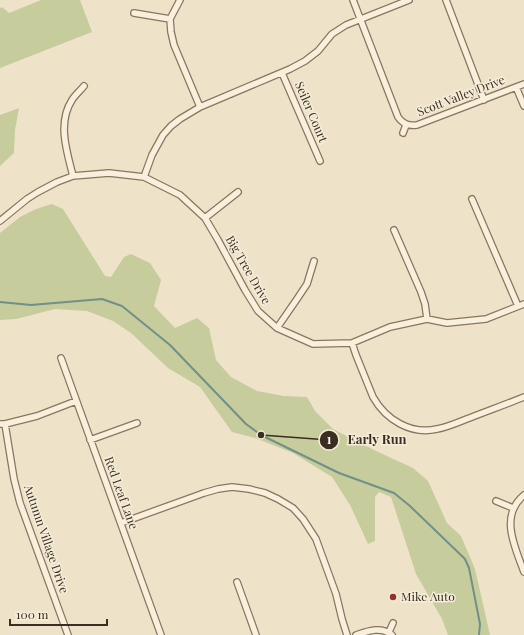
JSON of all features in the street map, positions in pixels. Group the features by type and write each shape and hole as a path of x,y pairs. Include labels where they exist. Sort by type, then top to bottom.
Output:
{"street":[{"path":"180,0 170,19 171,32 174,45 200,107"},
{"path":"353,0 398,116 406,125 403,133"},
{"path":"144,177 152,155 163,135 180,119 200,107 282,73 305,61 318,51 332,34 346,24 408,0"},
{"path":"446,0 484,100"},
{"path":"134,13 170,19"},
{"name":"Seiler Court","path":"282,73 320,160"},
{"name":"Scott Valley Drive","path":"406,125 417,125 524,84"},
{"path":"73,176 66,147 64,130 68,108 72,99 84,86"},
{"path":"516,87 524,106"},
{"name":"Big Tree Drive","path":"0,221 38,192 73,176 109,173 144,177 180,195 205,218 244,290 258,311 277,328 313,344 352,343 390,327 427,319 447,323 486,319 524,304"},
{"path":"205,218 238,192"},
{"path":"472,199 518,306"},
{"path":"394,230 421,292 425,304 427,319"},
{"path":"277,328 307,284 314,261"},
{"path":"352,343 373,398 377,404 392,419 410,428 427,431 446,427 524,397"},
{"name":"Red Leaf Lane","path":"61,358 161,635"},
{"path":"3,424 37,416 76,401"},
{"path":"90,440 137,423"},
{"name":"Autumn Village Drive","path":"3,424 20,503 68,635"},
{"path":"121,523 218,489 232,487 249,489 265,493 278,499 293,508 303,519 316,539 336,594 347,635"},
{"path":"524,495 513,508 510,530 512,540 524,572"},
{"path":"496,501 513,508"},
{"path":"237,582 256,635"},
{"path":"356,635 377,629 391,634 393,623"}],"green space":[{"path":"41,0 80,0 92,32 0,68 0,8 2,7 9,13"},
{"path":"19,108 15,130 14,153 0,166 0,115"},
{"path":"52,204 63,209 105,276 111,277 124,257 131,254 150,263 161,280 154,306 175,328 197,318 209,328 216,360 231,377 257,391 284,396 307,397 315,411 333,429 413,468 428,481 447,523 461,536 475,569 490,635 448,635 442,619 416,574 391,497 379,492 375,497 375,541 368,544 350,505 332,477 293,453 255,438 232,432 200,387 168,368 131,333 113,321 87,311 55,309 16,319 0,320 0,233 20,217 36,209"}],"waterway":[{"path":"0,302 31,305 102,299 122,306 170,345 246,424 261,435 339,473 394,493 410,506 465,559 469,568 480,624 479,635"}],"place":[{"name":"Early Run","path":"261,435"},
{"name":"Mike Auto","path":"393,597"}]}
